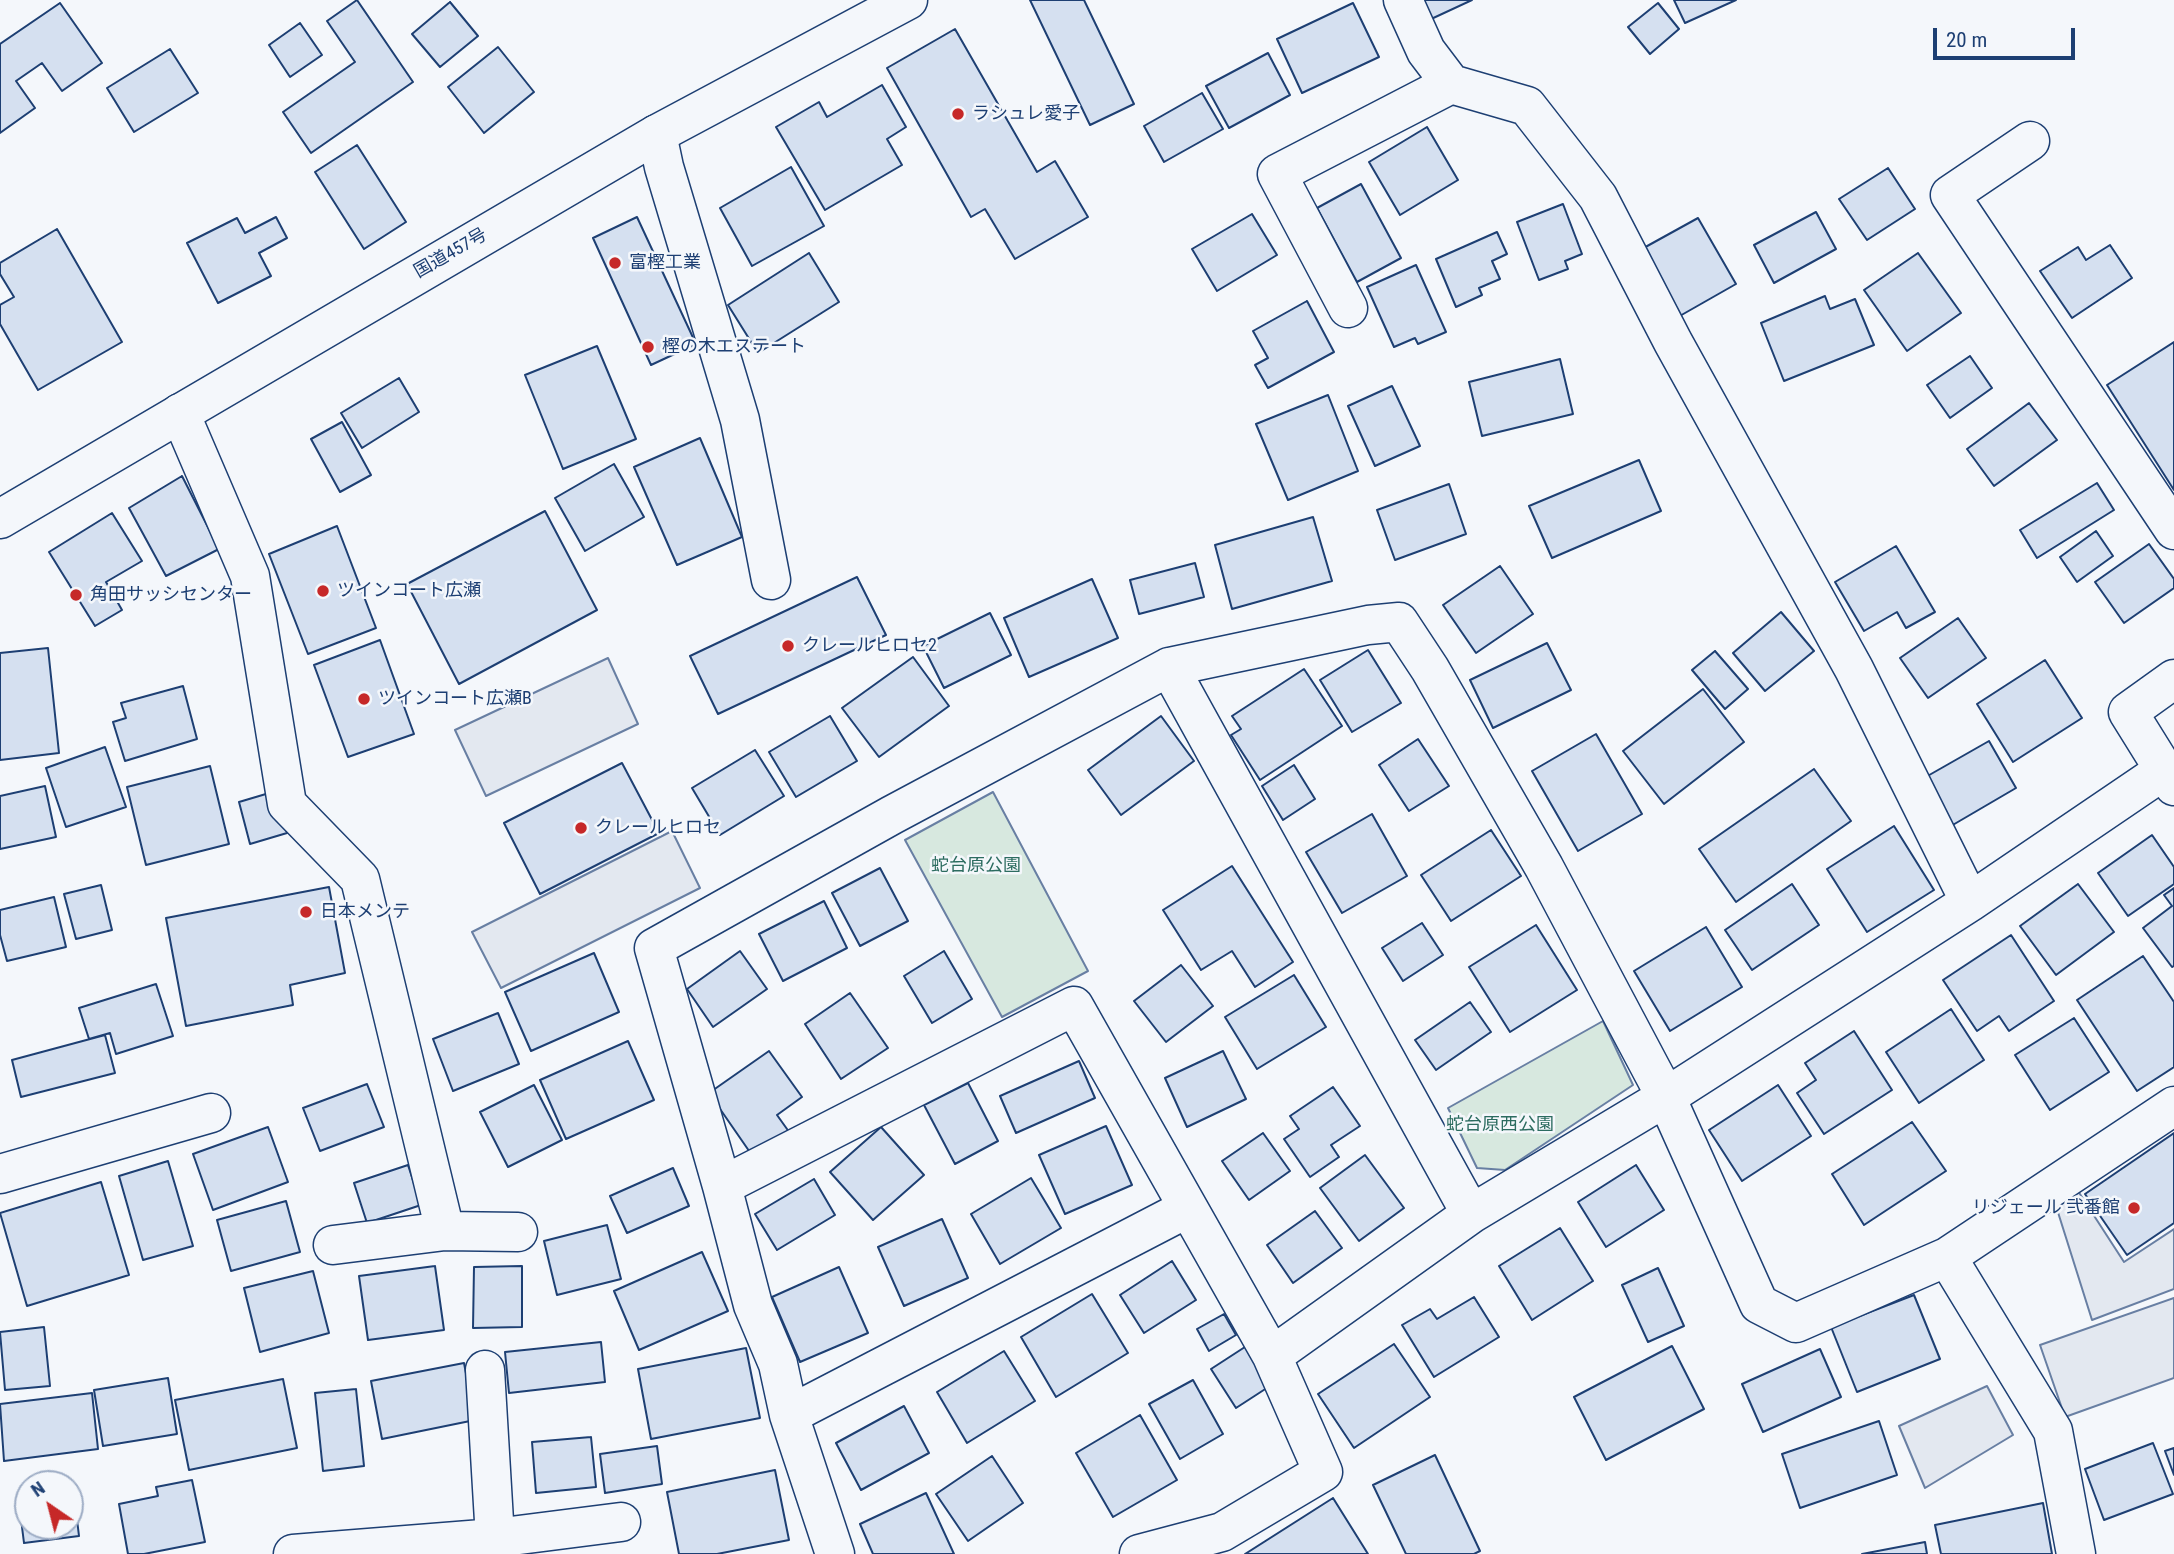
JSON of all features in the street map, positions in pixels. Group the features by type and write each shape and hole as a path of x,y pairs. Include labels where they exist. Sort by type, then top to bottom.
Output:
{"main road":[{"name":"国道457号","path":"0,519 657,134 908,0"},
{"path":"1402,0 1426,51 1451,84 1527,106 1598,197 1673,342 1854,669 1970,902"},
{"path":"1348,308 1277,174 1451,84"},
{"path":"657,134 664,167 740,420 771,580"},
{"path":"2030,141 1950,195 2174,530"},
{"path":"180,413 250,576 287,804 360,879 445,1231"},
{"path":"835,1554 789,1415 778,1364 752,1305 722,1186 654,948 892,815 1169,667 1368,625 1399,622 1430,668 1544,867 1666,1097 1759,1304 1796,1323 1947,1257 2174,1106"},
{"path":"1169,667 1471,1214"},
{"path":"1272,1356 1471,1214 1666,1097 1970,902 2169,779 2128,712 2174,679"},
{"path":"722,1186 1074,1006 1272,1356 1323,1472 1222,1532 1139,1554"},
{"path":"0,1174 211,1114"},
{"path":"789,1415 1188,1208"},
{"path":"333,1245 445,1231 518,1232"},
{"path":"1947,1257 2053,1431 2076,1554"},
{"path":"485,1370 495,1538"},
{"path":"293,1554 495,1538 621,1522"}],"green space":[{"name":"蛇台原公園","path":"993,792 1088,971 1002,1017 905,840"},
{"name":"蛇台原西公園","path":"1603,1021 1633,1085 1505,1170 1477,1168 1448,1108"}],"shaded area":[{"path":"608,658 638,724 486,796 455,730"},
{"path":"672,831 700,888 501,988 472,932"},
{"path":"2078,1191 2124,1262 2174,1229 2174,1289 2092,1320 2056,1206"},
{"path":"2174,1298 2174,1378 2065,1417 2040,1345"},
{"path":"1987,1386 2013,1435 1925,1488 1899,1426"}],"building":[{"path":"357,0 413,82 311,153 283,112 355,62 327,21"},
{"path":"1030,0 1084,0 1134,104 1090,125"},
{"path":"1420,0 1472,0 1429,20"},
{"path":"1674,0 1736,0 1685,23"},
{"path":"450,2 478,36 440,67 412,34"},
{"path":"60,3 102,63 62,91 42,63 16,81 35,108 0,133 0,44"},
{"path":"1353,3 1379,57 1302,93 1277,39"},
{"path":"1658,3 1679,29 1650,54 1628,27"},
{"path":"300,23 322,55 290,77 269,45"},
{"name":"ラシュレ愛子","path":"955,29 1037,172 1055,161 1088,217 1015,259 985,209 971,217 887,68"},
{"path":"498,47 534,92 484,133 448,87"},
{"path":"170,49 198,93 134,132 107,88"},
{"path":"1268,53 1290,95 1229,128 1206,86"},
{"path":"882,85 906,127 887,139 902,165 825,210 776,127 819,102 827,117"},
{"path":"1202,93 1223,129 1164,162 1144,126"},
{"path":"1427,127 1458,180 1400,215 1369,162"},
{"path":"357,145 406,222 364,249 315,172"},
{"path":"791,167 824,226 752,266 720,208"},
{"path":"1888,168 1915,209 1867,240 1839,199"},
{"path":"1361,184 1401,258 1357,282 1317,208"},
{"path":"1563,204 1582,254 1565,261 1568,269 1539,280 1517,222"},
{"path":"1816,212 1836,249 1774,283 1754,245"},
{"path":"1252,214 1277,255 1217,291 1192,249"},
{"path":"276,217 287,238 259,253 271,276 218,303 187,243 237,218 245,233"},
{"path":"637,217 696,344 651,365 593,238"},
{"path":"1698,218 1736,284 1678,317 1640,250"},
{"path":"57,229 122,342 38,390 0,324 0,305 14,297 0,274 0,263"},
{"path":"1497,232 1507,254 1492,261 1500,279 1479,288 1482,295 1456,307 1436,259"},
{"path":"2110,245 2132,278 2072,318 2040,271 2078,247 2086,260"},
{"path":"809,253 839,302 758,353 728,305"},
{"path":"1918,253 1961,313 1907,351 1864,290"},
{"path":"1416,265 1446,332 1418,344 1415,338 1394,347 1367,287"},
{"path":"1825,296 1830,309 1855,299 1874,345 1784,381 1761,323"},
{"path":"1307,301 1334,352 1268,388 1255,365 1268,358 1253,331"},
{"path":"2174,342 2174,490 2107,385"},
{"path":"597,346 636,439 563,469 525,375"},
{"path":"1970,356 1992,388 1950,418 1927,385"},
{"path":"1560,359 1573,414 1482,436 1469,382"},
{"path":"399,378 419,412 362,448 341,413"},
{"path":"1392,386 1420,446 1375,466 1348,406"},
{"path":"1328,395 1358,471 1288,500 1256,424"},
{"path":"2029,403 2057,440 1994,486 1967,449"},
{"path":"342,422 371,475 340,492 311,439"},
{"path":"700,438 742,537 677,565 634,467"},
{"path":"1639,460 1661,511 1552,558 1529,506"},
{"path":"614,464 644,517 585,551 555,498"},
{"path":"182,476 219,549 166,576 129,508"},
{"path":"2097,483 2114,510 2037,558 2020,530"},
{"path":"1449,484 1466,534 1395,560 1377,510"},
{"path":"545,511 597,610 459,684 407,584"},
{"path":"112,513 142,561 106,582 122,610 95,626 49,552"},
{"path":"1313,517 1332,581 1232,609 1215,545"},
{"name":"ツインコート広瀬","path":"337,526 376,628 308,654 269,554"},
{"path":"2096,531 2113,556 2077,582 2060,557"},
{"path":"2149,544 2174,579 2174,588 2124,623 2095,582"},
{"path":"1896,546 1935,612 1906,628 1897,612 1864,631 1835,582"},
{"path":"1195,563 1204,597 1139,614 1130,580"},
{"path":"1500,566 1533,614 1476,653 1443,605"},
{"name":"クレールヒロセ2","path":"857,577 886,635 718,714 690,656"},
{"path":"1092,579 1118,638 1029,677 1004,618"},
{"path":"1781,612 1814,651 1765,691 1733,653"},
{"path":"990,613 1011,655 944,688 923,646"},
{"path":"1958,618 1986,658 1928,698 1900,658"},
{"name":"ツインコート広瀬B","path":"380,640 414,734 348,757 314,665"},
{"path":"1547,643 1571,690 1493,728 1470,680"},
{"path":"48,648 59,753 0,760 0,653"},
{"path":"1368,650 1401,703 1352,732 1320,680"},
{"path":"1715,651 1748,689 1725,709 1692,670"},
{"path":"913,657 949,706 879,757 842,708"},
{"path":"2045,660 2082,718 2013,762 1977,704"},
{"path":"1304,669 1342,726 1260,780 1231,735 1241,729 1232,716"},
{"path":"183,686 197,739 125,761 113,722 126,718 121,703"},
{"path":"1703,689 1744,742 1664,804 1623,751"},
{"path":"830,716 857,761 796,797 769,752"},
{"path":"1161,716 1194,761 1121,815 1088,770"},
{"path":"1596,734 1642,814 1578,851 1532,771"},
{"path":"1418,739 1449,786 1409,811 1379,765"},
{"path":"1989,741 2016,788 1951,826 1924,778"},
{"path":"105,747 126,807 66,827 46,768"},
{"path":"755,750 784,796 720,835 692,788"},
{"name":"クレールヒロセ","path":"622,763 659,833 540,894 504,823"},
{"path":"1294,765 1315,799 1283,820 1262,786"},
{"path":"210,766 229,844 146,865 127,787"},
{"path":"1814,769 1851,821 1736,902 1699,849"},
{"path":"45,786 56,837 0,849 0,796"},
{"path":"276,791 287,833 250,844 239,802"},
{"path":"1372,814 1407,876 1342,913 1306,852"},
{"path":"1894,826 1934,890 1867,932 1827,869"},
{"path":"1491,830 1521,876 1451,921 1421,875"},
{"path":"2152,835 2174,867 2174,884 2128,916 2098,873"},
{"path":"1232,866 1293,962 1255,987 1232,951 1201,970 1163,910"},
{"path":"880,868 908,921 860,946 832,893"},
{"path":"1792,884 1819,925 1752,970 1725,930"},
{"path":"2078,884 2114,932 2056,975 2020,926"},
{"path":"101,885 112,930 76,939 64,894"},
{"path":"329,887 345,973 290,985 293,1005 186,1026 166,918"},
{"path":"2174,888 2172,967 2143,928 2172,906 2164,895"},
{"path":"54,897 66,947 7,961 0,935 0,910"},
{"path":"824,901 847,948 783,981 759,934"},
{"path":"1422,923 1443,955 1403,981 1382,948"},
{"path":"1536,925 1577,990 1510,1032 1469,967"},
{"path":"1706,927 1742,987 1670,1031 1634,971"},
{"path":"2011,935 2054,1001 2009,1031 1999,1016 1977,1031 1943,980"},
{"path":"740,951 767,989 713,1027 687,989"},
{"path":"944,951 972,999 932,1023 904,976"},
{"path":"594,953 619,1012 531,1051 505,992"},
{"path":"2143,956 2174,1002 2174,1067 2137,1091 2077,1000"},
{"path":"1181,965 1213,1006 1166,1042 1134,1001"},
{"path":"1294,975 1326,1027 1257,1069 1225,1017"},
{"path":"156,984 173,1036 116,1054 110,1033 89,1039 79,1008"},
{"path":"850,993 888,1048 841,1079 805,1024"},
{"path":"1470,1002 1491,1032 1436,1070 1415,1040"},
{"path":"1951,1009 1984,1060 1919,1103 1886,1052"},
{"path":"498,1013 519,1064 453,1091 433,1039"},
{"path":"2074,1018 2109,1072 2050,1110 2015,1055"},
{"path":"1854,1031 1892,1090 1824,1134 1797,1093 1816,1080 1805,1063"},
{"path":"105,1035 115,1073 21,1097 12,1060"},
{"path":"628,1041 654,1100 566,1139 540,1080"},
{"path":"769,1051 802,1097 777,1115 792,1136 756,1161 709,1093"},
{"path":"1223,1051 1246,1099 1187,1127 1165,1078"},
{"path":"1079,1061 1095,1098 1016,1133 1000,1096"},
{"path":"968,1083 998,1141 955,1164 924,1105"},
{"path":"367,1084 384,1127 320,1151 303,1108"},
{"path":"534,1085 562,1140 508,1167 480,1112"},
{"path":"1778,1085 1811,1136 1742,1181 1709,1130"},
{"path":"1333,1087 1360,1126 1331,1145 1339,1157 1310,1177 1284,1139 1299,1129 1290,1116"},
{"path":"1912,1122 1946,1171 1864,1225 1832,1174"},
{"path":"1106,1126 1132,1185 1065,1214 1039,1155"},
{"path":"268,1127 288,1182 213,1210 193,1154"},
{"path":"881,1127 924,1175 873,1220 830,1172"},
{"path":"1263,1133 1290,1171 1249,1200 1222,1161"},
{"name":"リジェール 弐番館","path":"2174,1133 2174,1223 2127,1255 2085,1194"},
{"path":"1365,1155 1404,1208 1359,1241 1320,1188"},
{"path":"168,1161 193,1246 143,1260 119,1176"},
{"path":"408,1165 421,1205 367,1223 354,1183"},
{"path":"1636,1165 1664,1210 1606,1247 1578,1202"},
{"path":"673,1168 689,1206 627,1233 610,1196"},
{"path":"1031,1178 1061,1228 1000,1264 971,1214"},
{"path":"814,1179 835,1215 777,1250 755,1214"},
{"path":"101,1182 129,1275 27,1306 0,1213"},
{"path":"286,1201 300,1252 231,1271 217,1220"},
{"path":"1315,1211 1342,1248 1293,1283 1267,1245"},
{"path":"942,1219 968,1278 904,1306 878,1247"},
{"path":"607,1225 621,1279 557,1295 544,1241"},
{"path":"1560,1228 1593,1281 1532,1320 1499,1266"},
{"path":"702,1252 728,1311 639,1350 614,1291"},
{"path":"1172,1261 1196,1300 1144,1333 1120,1295"},
{"path":"435,1266 444,1330 368,1340 359,1276"},
{"path":"522,1266 522,1327 473,1328 474,1267"},
{"path":"839,1267 868,1333 800,1362 772,1297"},
{"path":"1658,1268 1684,1326 1648,1342 1622,1285"},
{"path":"313,1271 329,1333 260,1352 244,1288"},
{"path":"1092,1294 1128,1353 1056,1397 1021,1337"},
{"path":"1914,1295 1940,1359 1857,1392 1831,1327"},
{"path":"1474,1297 1499,1337 1434,1377 1402,1325 1430,1309 1437,1319"},
{"path":"1224,1314 1236,1335 1209,1351 1197,1329"},
{"path":"44,1327 50,1386 5,1390 0,1332"},
{"path":"601,1342 605,1382 509,1393 505,1352"},
{"path":"1394,1344 1430,1397 1354,1448 1318,1394"},
{"path":"1248,1345 1273,1384 1236,1408 1211,1369"},
{"path":"1672,1346 1704,1409 1606,1460 1574,1397"},
{"path":"746,1348 760,1418 651,1439 638,1369"},
{"path":"1820,1349 1841,1397 1763,1432 1742,1384"},
{"path":"1004,1351 1035,1401 967,1443 937,1392"},
{"path":"464,1363 475,1420 382,1439 371,1381"},
{"path":"168,1378 177,1434 103,1446 94,1390"},
{"path":"283,1379 297,1448 189,1470 175,1400"},
{"path":"1193,1380 1223,1434 1180,1459 1149,1404"},
{"path":"356,1389 364,1466 323,1471 315,1393"},
{"path":"92,1393 98,1449 4,1461 0,1404"},
{"path":"904,1406 929,1453 861,1490 836,1443"},
{"path":"1140,1415 1177,1480 1113,1517 1076,1453"},
{"path":"1879,1421 1897,1475 1800,1508 1782,1454"},
{"path":"591,1437 596,1487 536,1493 532,1442"},
{"path":"2153,1443 2173,1494 2104,1520 2085,1469"},
{"path":"657,1446 662,1484 605,1493 600,1454"},
{"path":"2174,1448 2174,1475 2165,1451"},
{"path":"1435,1455 1480,1551 1474,1554 1406,1554 1373,1485"},
{"path":"992,1456 1023,1503 968,1541 936,1494"},
{"path":"775,1470 789,1540 717,1554 679,1554 667,1492"},
{"path":"192,1480 205,1542 144,1554 128,1554 119,1504 158,1496 156,1487"},
{"path":"926,1493 954,1554 873,1554 860,1524"},
{"path":"1333,1498 1368,1554 1245,1554"},
{"path":"2043,1503 2052,1554 1941,1554 1935,1525"},
{"path":"24,1540 48,1540 24,1543"},
{"path":"1925,1542 1927,1554 1862,1554"}],"place":[{"name":"ラシュレ愛子","path":"958,114"},
{"name":"富樫工業","path":"615,263"},
{"name":"樫の木エステート","path":"648,347"},
{"name":"ツインコート広瀬","path":"323,591"},
{"name":"角田サッシセンター","path":"76,595"},
{"name":"クレールヒロセ2","path":"788,646"},
{"name":"ツインコート広瀬B","path":"364,699"},
{"name":"クレールヒロセ","path":"581,828"},
{"name":"日本メンテ","path":"306,912"},
{"name":"リジェール 弐番館","path":"2134,1208"}]}
